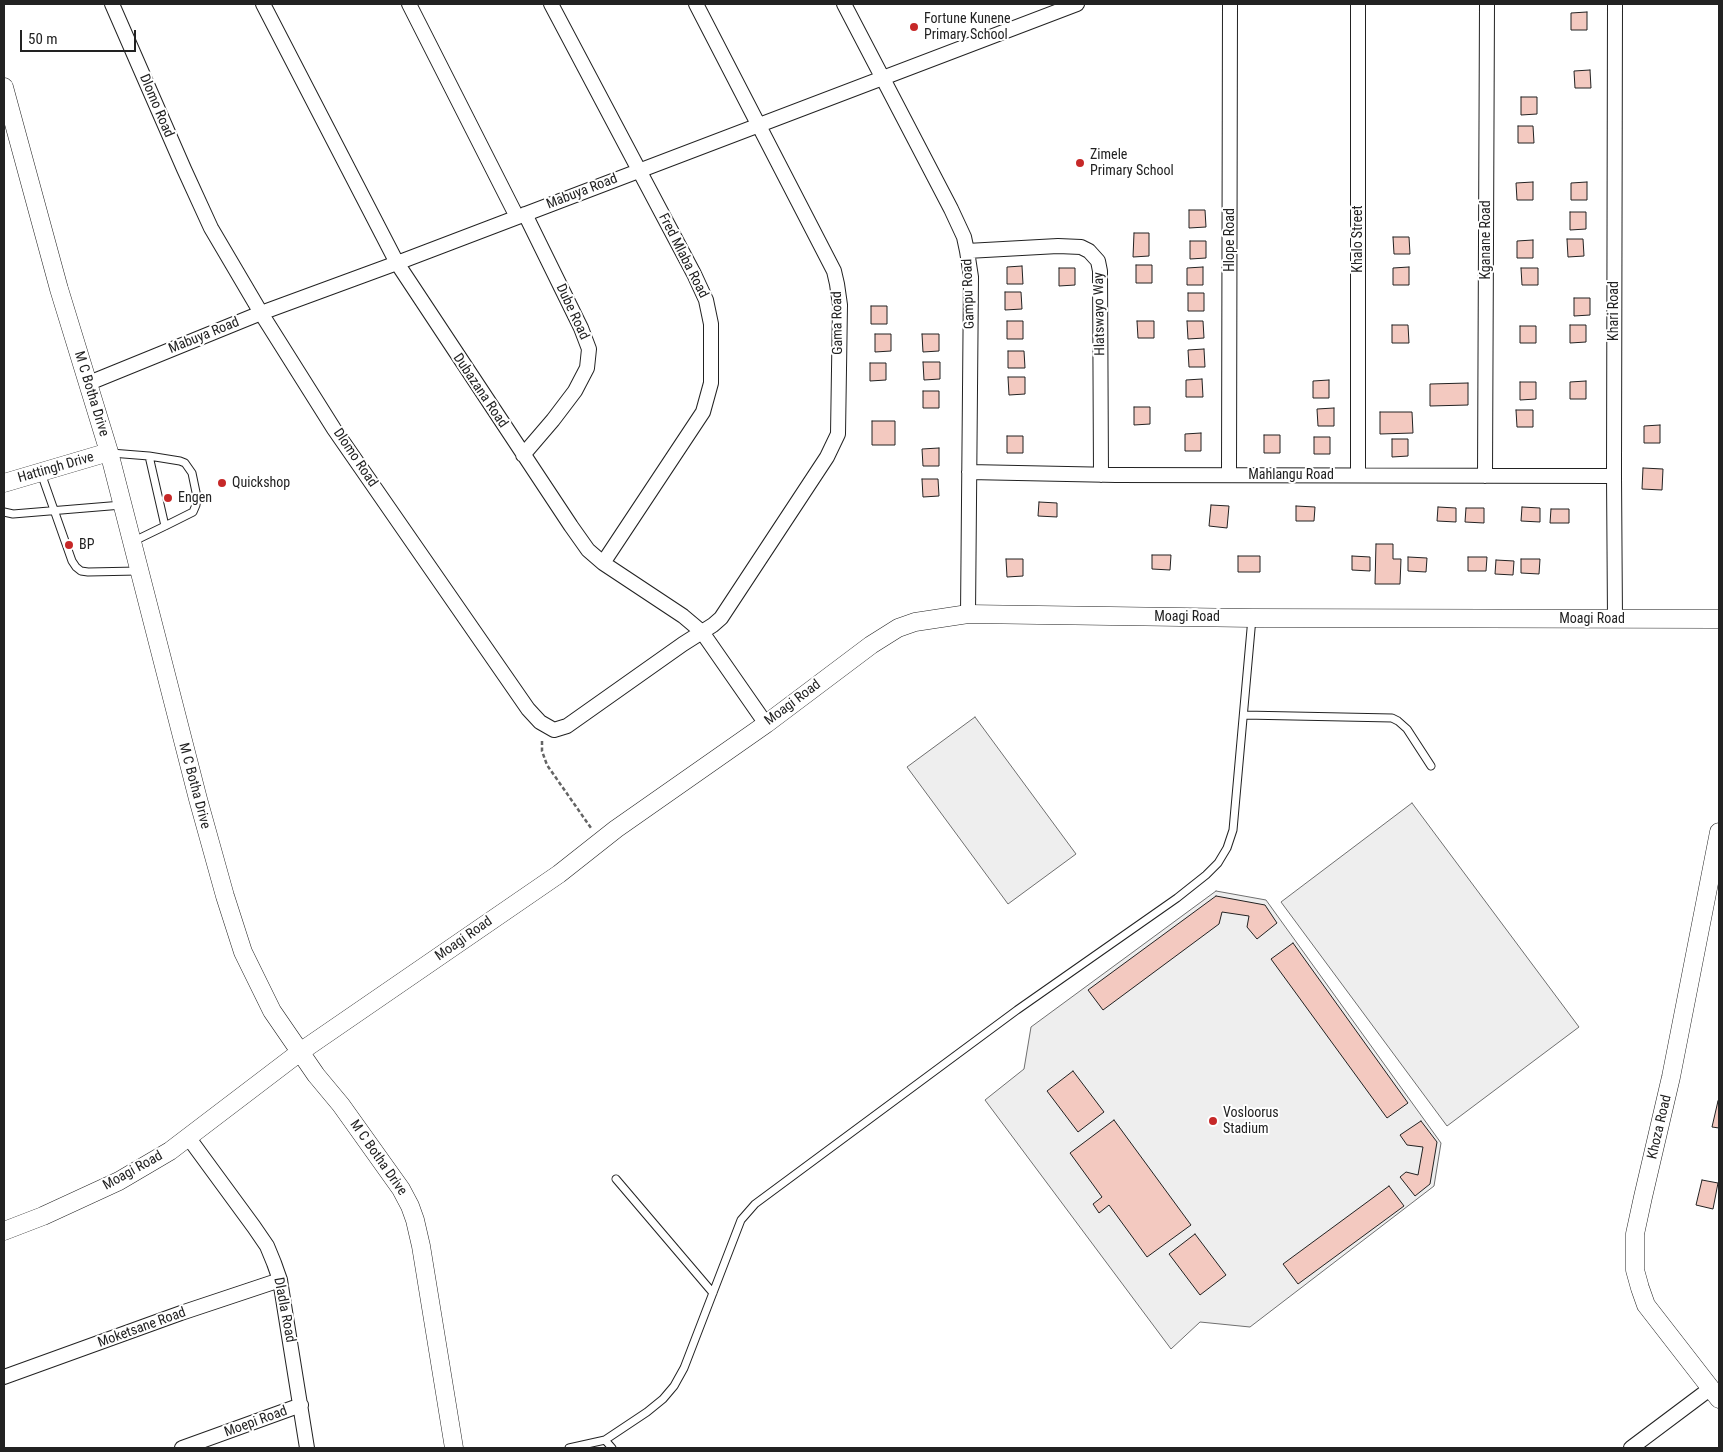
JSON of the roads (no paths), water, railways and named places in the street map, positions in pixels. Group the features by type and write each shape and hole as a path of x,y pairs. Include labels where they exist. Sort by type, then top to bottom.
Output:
{"street":[{"name":"Dlomo Road","path":"112,4 211,228 334,429 528,709 540,722 551,729 558,730 567,726 682,644 702,632"},
{"name":"Dubazana Road","path":"263,4 397,263 585,546 602,563 683,616 702,632 766,724"},
{"name":"Dube Road","path":"408,4 521,215 589,349 587,368 575,391 523,455"},
{"name":"Fred Mlaba Road","path":"551,4 706,300 711,324 711,383 703,412 602,563"},
{"name":"Gama Road","path":"696,4 834,271 840,305 839,425 834,445 729,608 714,625 702,632"},
{"name":"Gampu Road","path":"844,4 951,209 964,237 967,251 970,277 968,614"},
{"name":"Mabuya Road","path":"89,383 262,313 1077,4"},
{"name":"Hlope Road","path":"1229,475 1230,4"},
{"name":"Khalo Street","path":"1358,4 1358,475"},
{"name":"Kganane Road","path":"1485,476 1487,4"},
{"name":"Khari Road","path":"1615,4 1615,619"},
{"name":"M C Botha Drive","path":"4,87 59,289 89,383 108,452 225,896 241,944 272,1011 401,1189 410,1206 421,1246 454,1448"},
{"name":"Hlatswayo Way","path":"967,251 1058,246 1081,247 1089,251 1098,261 1100,271 1100,475"},
{"name":"Hattingh Drive","path":"4,483 108,452"},
{"name":"Mahlangu Road","path":"969,472 1100,475 1614,476"},
{"name":"Moagi Road","path":"4,1231 44,1216 118,1181 163,1155 300,1052 559,874 624,824 766,724 864,650 898,628 929,619 968,614 1252,618 1719,619"},
{"name":"Khoza Road","path":"1715,1394 1646,1305 1635,1270 1635,1234 1671,1077 1719,832"},
{"name":"Dladla Road","path":"188,1137 228,1189 267,1246 280,1280 307,1448"},
{"name":"Moketsane Road","path":"4,1377 181,1313 280,1280"},
{"path":"1631,1448 1715,1394"},
{"name":"Moepi Road","path":"182,1448 301,1405"}],"lane":[{"path":"108,452 180,461 185,463 192,473 197,497 196,505 192,512 132,542"},
{"path":"149,456 165,526"},
{"path":"40,472 72,561 76,567 81,571 88,572 139,571"},
{"path":"4,512 13,514 122,505"},
{"path":"569,1448 605,1440 647,1412 663,1399 674,1386 684,1368 741,1220 755,1204 1017,1010 1177,898 1218,863 1227,848 1233,830 1252,618"},
{"path":"1244,714 1392,718 1407,729 1431,766"},
{"path":"616,1179 713,1293"},
{"path":"605,1440 612,1448"}],"place":[{"name":"Fortune Kunene Primary School","path":"914,27"},
{"name":"Zimele Primary School","path":"1080,163"},
{"name":"Quickshop","path":"222,483"},
{"name":"Engen","path":"168,498"},
{"name":"BP","path":"69,545"},
{"name":"Vosloorus Stadium","path":"1213,1121"}]}
